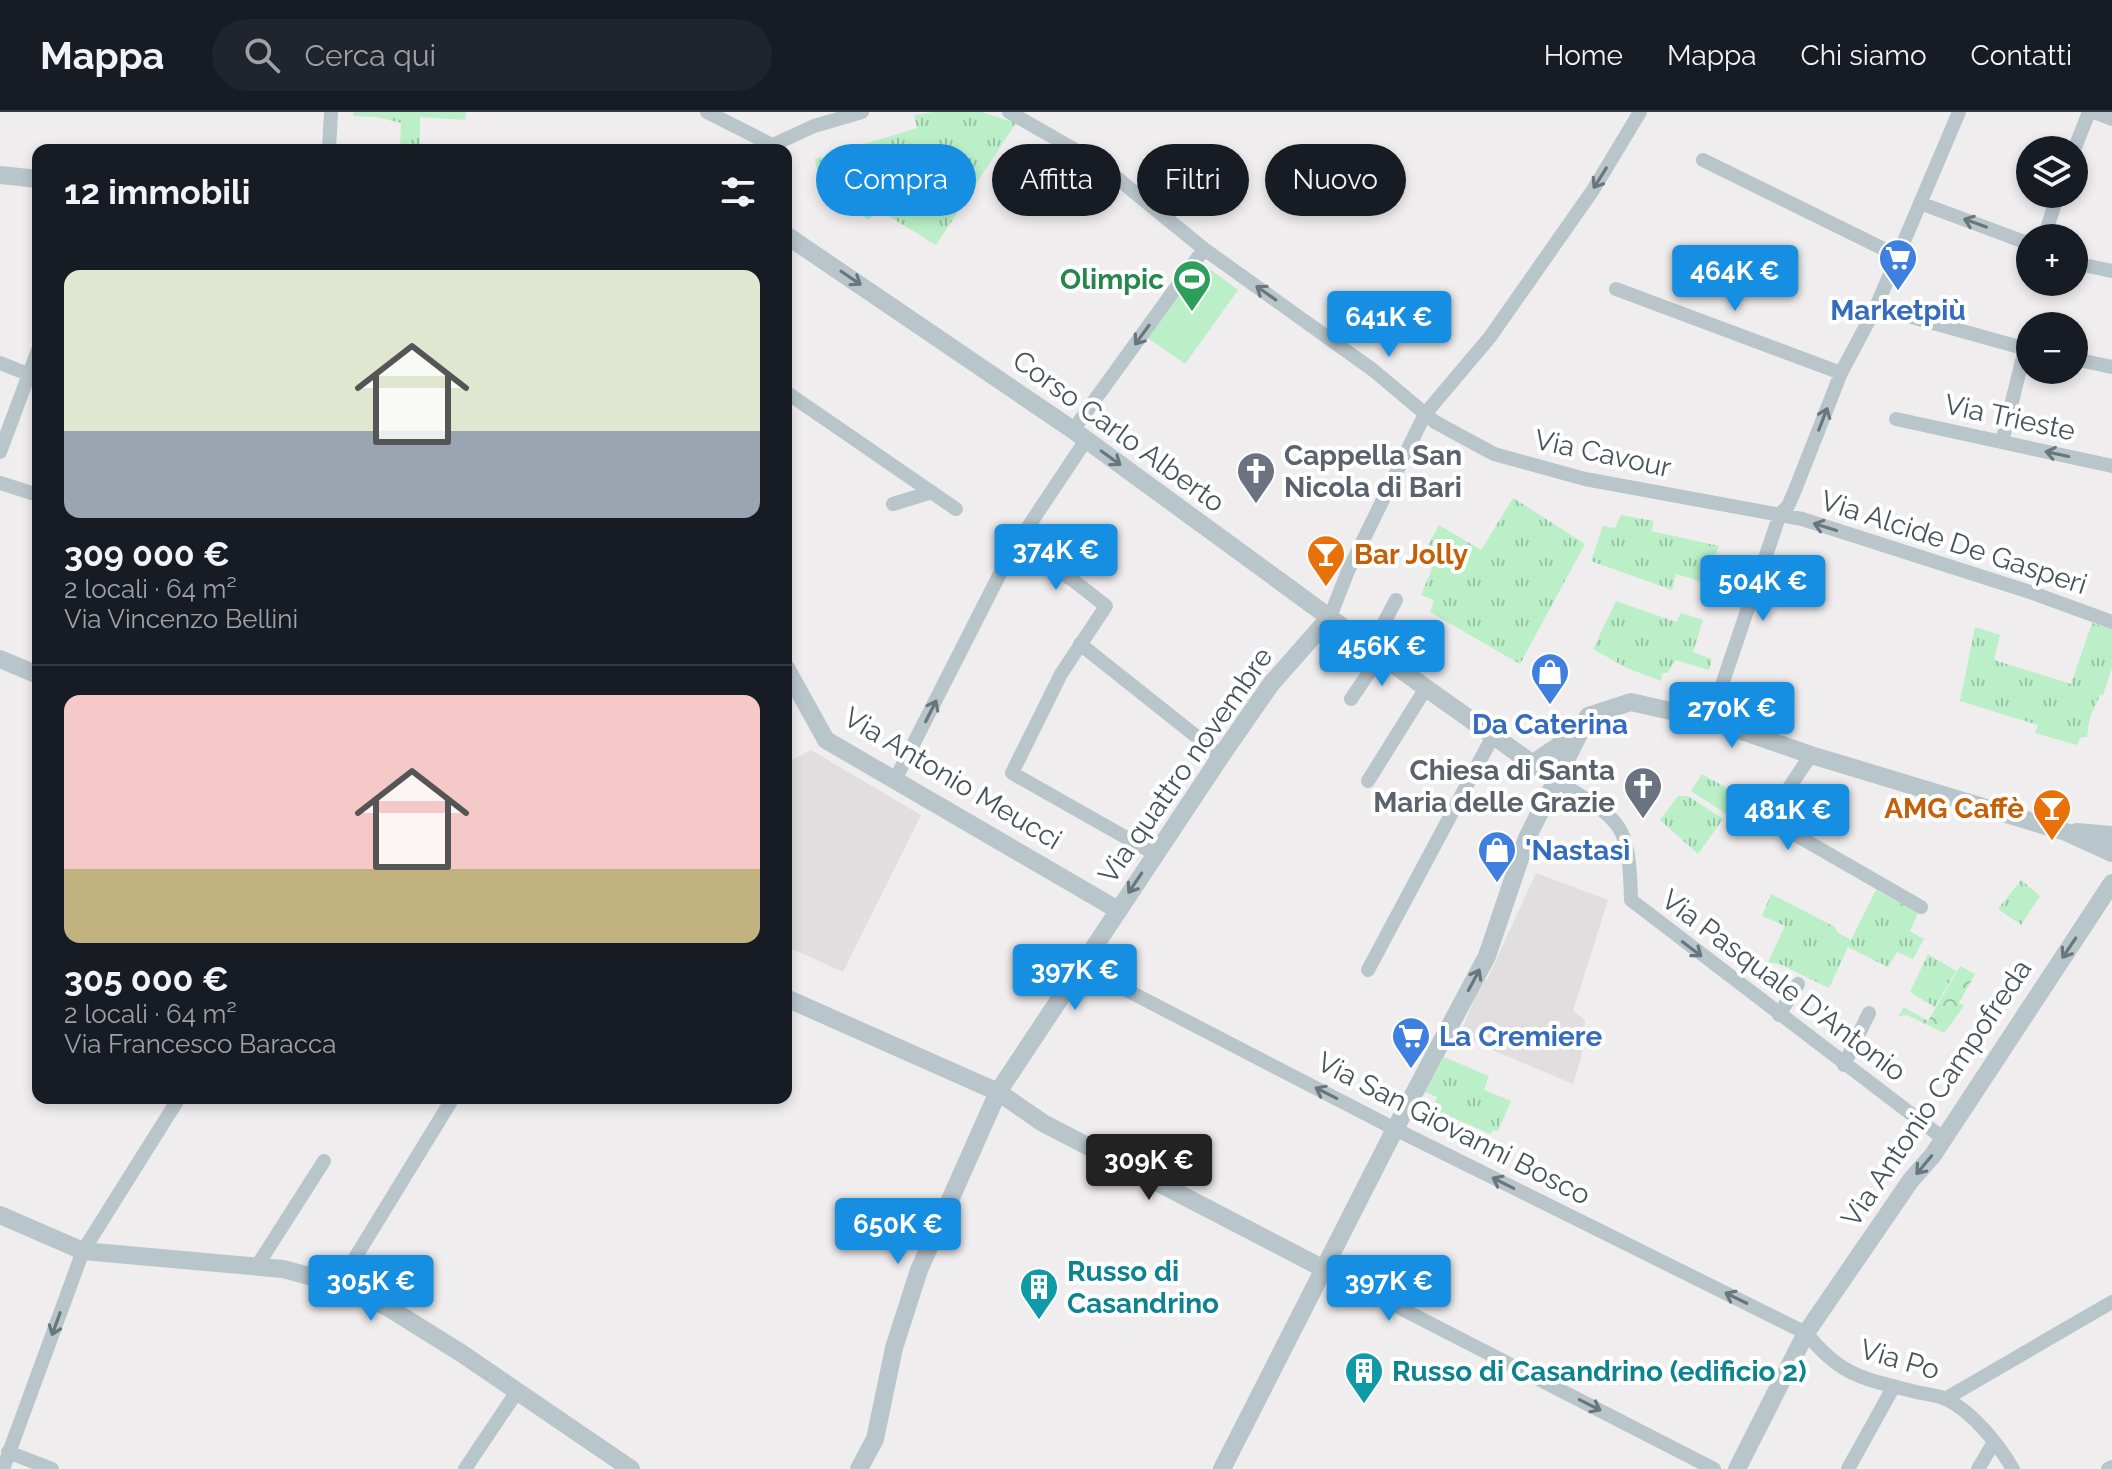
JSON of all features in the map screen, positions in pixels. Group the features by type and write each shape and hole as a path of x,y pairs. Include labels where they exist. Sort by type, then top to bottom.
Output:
{"street":[{"path":"329,144 331,112"},
{"path":"707,112 761,144"},
{"path":"773,144 814,126 862,112"},
{"name":"Via Cavour","path":"1009,112 1079,152 1204,249 1339,345 1425,414 1494,454 1585,479 1780,514"},
{"path":"1330,617 1348,571 1425,414 1490,337 1593,190 1640,112"},
{"path":"1710,720 1780,514 1795,490 1841,373 1876,307 1959,112"},
{"path":"2080,136 2091,112 2112,119"},
{"path":"1703,160 1898,256"},
{"path":"0,175 32,178"},
{"path":"1920,203 2016,239"},
{"name":"Corso Carlo Alberto","path":"792,239 1079,435 1557,781"},
{"path":"895,780 1017,544 1079,435 1204,249"},
{"path":"2088,266 2112,271"},
{"path":"1616,289 1841,373"},
{"path":"1876,307 2016,346"},
{"path":"2088,362 2112,367"},
{"path":"0,363 28,374"},
{"path":"0,452 32,364"},
{"path":"2002,442 2018,384"},
{"path":"792,396 956,509"},
{"name":"Via Trieste","path":"1896,419 2112,466"},
{"path":"0,483 32,493"},
{"path":"893,504 932,492"},
{"name":"Via Alcide De Gasperi","path":"1780,514 2017,587 2112,622"},
{"path":"1017,544 1106,606 1061,674 1012,773 1155,854"},
{"path":"1351,699 1376,651 1396,600"},
{"name":"Via quattro novembre","path":"859,1469 875,1439 894,1348 919,1270 998,1092 1271,684 1330,617"},
{"path":"1080,644 1221,756"},
{"path":"0,659 32,672"},
{"name":"Via Antonio Meucci","path":"792,679 826,740 1118,910"},
{"path":"1368,781 1426,688"},
{"path":"1222,1469 1487,956 1527,838 1588,716 1631,702 1710,720 1811,755 2066,832 2112,853"},
{"path":"1532,764 1579,732"},
{"path":"1368,970 1493,736"},
{"path":"1811,755 1768,819 1921,907"},
{"name":"Via Pasquale D'Antonio","path":"1557,781 1617,821 1628,849 1631,900 1944,1139"},
{"path":"2066,832 2112,835"},
{"name":"Via Antonio Campofreda","path":"1737,1469 1806,1333 1903,1192 1944,1139 2112,883"},
{"name":"Via San Giovanni Bosco","path":"1080,966 1395,1129 1806,1333"},
{"path":"1779,1015 1798,984"},
{"path":"792,1001 998,1092 1043,1123 1714,1469"},
{"path":"1844,1065 1869,1013"},
{"path":"3,1469 83,1251 175,1104"},
{"path":"339,1284 449,1104"},
{"path":"257,1266 324,1161"},
{"path":"0,1215 83,1251 283,1269 339,1284 389,1308 518,1390 631,1469"},
{"path":"1945,1399 2112,1302"},
{"name":"Via Po","path":"1806,1333 1831,1362 1844,1370 1945,1399 1968,1415 1994,1442 2013,1469"},
{"path":"1848,1469 1894,1386"},
{"path":"465,1469 518,1390"},
{"path":"1978,1469 1994,1442"},
{"path":"8,1452 52,1469"}],"shaded area":[{"path":"811,750 921,815 843,972 792,949 792,760"},
{"path":"1536,873 1608,900 1573,1011 1585,1020 1581,1058 1573,1084 1459,1036 1483,979 1487,980"}],"green space":[{"path":"354,112 466,112 465,120 420,117 420,144 400,144 401,123 353,116"},
{"path":"981,112 1016,123 1002,144 992,144 992,160 976,184 976,144 864,144 917,128 914,115"},
{"path":"888,216 955,216 936,245"},
{"name":"Olimpic","path":"1199,261 1238,290 1185,364 1145,336"},
{"path":"1513,498 1585,544 1520,664 1430,612 1434,600 1421,595 1432,569 1419,562 1439,525 1481,550"},
{"path":"1621,515 1654,521 1651,531 1719,546 1705,583 1676,574 1672,590 1591,561 1603,526 1615,528"},
{"path":"1616,601 1676,622 1681,613 1703,620 1693,652 1712,659 1709,670 1676,660 1667,673 1662,673 1661,681 1627,668 1593,649"},
{"path":"2092,623 2112,629 2112,668 2103,695 2100,695 2090,717 2087,737 2081,737 2077,745 2035,733 2038,725 1960,701 1975,627 2000,635 1994,660 2071,684"},
{"path":"1702,774 1753,803 1740,823 1691,791"},
{"path":"1678,796 1688,796 1723,819 1698,854 1660,820"},
{"path":"2021,880 2040,896 2021,925 1998,909"},
{"path":"1876,890 1918,913 1910,931 1924,939 1913,959 1897,952 1888,967 1848,947 1829,988 1782,965 1768,962 1785,926 1762,916 1771,894 1835,927 1837,932 1851,940"},
{"path":"1928,954 1956,971 1935,1007 1910,992"},
{"path":"1960,966 1975,974 1959,1003 1964,1006 1944,1033 1907,1015 1898,1016 1904,1007 1928,1021"},
{"path":"1444,1057 1489,1076 1484,1090 1511,1101 1498,1131 1493,1130 1491,1134 1432,1109 1437,1097 1425,1092"}],"place":[{"name":"Marketpiù","path":"1898,292"},
{"name":"Olimpic","path":"1192,313"},
{"name":"Cappella San Nicola di Bari","path":"1256,505"},
{"name":"Bar Jolly","path":"1326,588"},
{"name":"Da Caterina","path":"1550,706"},
{"name":"Chiesa di Santa Maria delle Grazie","path":"1643,820"},
{"name":"AMG Caffè","path":"2052,842"},
{"name":"'Nastasì","path":"1497,884"},
{"name":"La Cremiere","path":"1411,1070"},
{"name":"Russo di Casandrino","path":"1039,1321"},
{"name":"Russo di Casandrino (edificio 2)","path":"1364,1405"}]}
